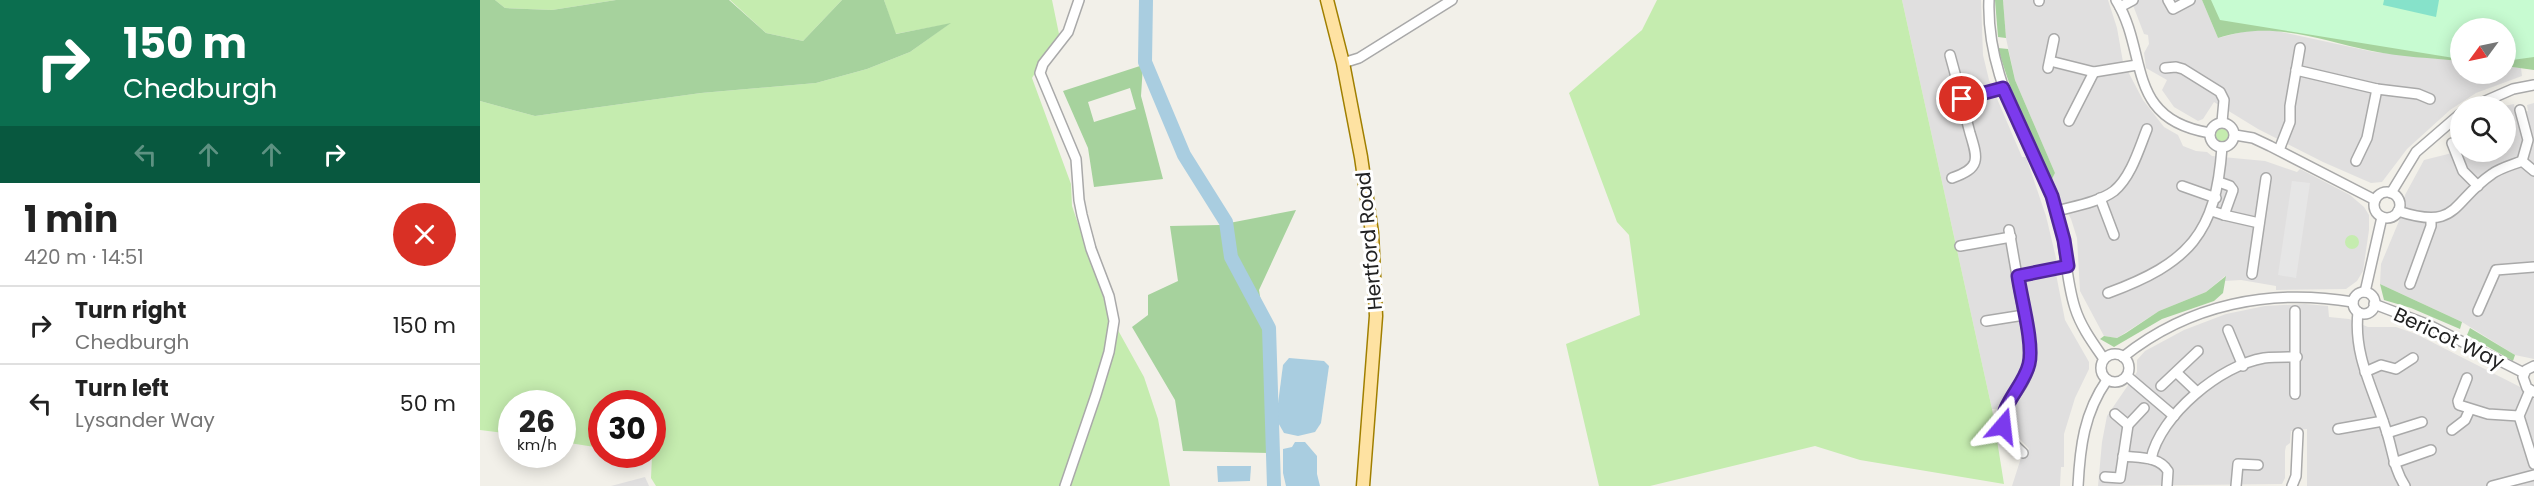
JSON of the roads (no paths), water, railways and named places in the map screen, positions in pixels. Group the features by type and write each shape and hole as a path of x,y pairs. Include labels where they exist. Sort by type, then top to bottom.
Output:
{"main road":[{"name":"Hertford Road","path":"1327,0 1343,63 1361,157 1372,233 1376,316 1363,486"}],"street":[{"path":"1065,486 1109,352 1114,321 1109,296 1091,249 1079,200 1076,159 1040,73 1043,64 1068,32 1079,0"},
{"path":"1343,63 1359,58 1452,0"},
{"path":"1989,0 1988,18 1993,55 2003,88 2057,212 2074,306 2084,329 2104,359 2102,372 2107,380 2116,382 2127,376"},
{"path":"2133,0 2118,3 2130,33 2143,84 2159,108 2185,128 2210,134"},
{"path":"2168,0 2173,9 2190,0"},
{"path":"2054,39 2049,65 2094,72 2137,65"},
{"path":"2279,150 2290,122 2300,48"},
{"path":"1950,55 1977,154 1975,164 1967,171 1952,178"},
{"path":"2164,68 2183,69 2220,92 2224,100 2222,122"},
{"path":"2296,70 2377,88 2418,94 2430,99"},
{"path":"2069,121 2094,72"},
{"path":"2497,96 2513,89 2534,85"},
{"path":"1962,99 2003,88"},
{"path":"2356,161 2367,138 2377,88"},
{"path":"2520,110 2528,140 2522,161"},
{"path":"2222,122 2232,127 2235,135 2230,145 2222,147 2214,145 2210,134 2215,124 2222,122"},
{"path":"2391,193 2416,152 2450,123"},
{"path":"2057,212 2100,198 2115,190 2125,179 2147,129"},
{"path":"2235,135 2253,138 2279,150 2375,200"},
{"path":"2108,292 2142,280 2176,259 2193,243 2212,211 2216,198 2222,147"},
{"path":"2522,161 2534,171"},
{"path":"2398,211 2431,219 2457,208 2492,174 2522,161"},
{"path":"2459,162 2463,171 2478,186"},
{"path":"2252,274 2266,178"},
{"path":"2219,182 2230,186 2233,190 2224,215"},
{"path":"2182,186 2216,198"},
{"path":"2391,193 2399,203 2398,211 2390,218 2382,217 2376,212 2375,200 2380,194 2391,193"},
{"path":"2100,198 2114,235"},
{"path":"2212,211 2259,223"},
{"path":"2382,217 2365,292 2358,294 2353,302 2358,312 2357,345 2387,433 2394,463 2405,486"},
{"path":"2410,284 2431,226 2431,219"},
{"path":"1960,246 2010,234 2030,361 2023,382 2004,412 2002,421 2006,436 2023,453"},
{"path":"2018,276 2068,266"},
{"path":"2478,311 2496,270 2534,267"},
{"name":"Bericot Way","path":"2358,312 2368,313 2374,304 2373,298 2365,292"},
{"path":"2123,357 2156,333 2182,320 2220,306 2263,298 2295,296 2318,296 2353,302"},
{"name":"Bericot Way","path":"2374,304 2429,326 2524,373"},
{"path":"2295,311 2297,357 2295,394"},
{"path":"1986,321 2024,315"},
{"path":"2228,330 2243,366"},
{"path":"2162,386 2198,351"},
{"path":"2104,359 2111,355 2123,357 2128,364 2127,376"},
{"path":"2151,459 2158,439 2174,416 2197,392 2228,372 2262,358 2297,357"},
{"path":"2365,372 2381,365 2396,369 2413,358"},
{"name":"Bericot Way","path":"2532,391 2523,381 2524,373 2534,366"},
{"path":"2176,373 2197,392"},
{"path":"2127,376 2174,416"},
{"path":"2468,378 2458,400 2459,405 2488,414 2519,416"},
{"path":"2078,486 2083,432 2091,408 2107,380"},
{"path":"2532,391 2519,416 2534,464"},
{"path":"2105,477 2120,478 2128,425 2144,408"},
{"path":"2452,430 2465,420 2470,409"},
{"path":"2115,414 2128,425"},
{"path":"2338,429 2383,421"},
{"path":"2387,433 2422,422"},
{"path":"2292,486 2296,476 2298,433"},
{"path":"2394,463 2431,450"},
{"path":"2123,456 2151,459 2166,468 2167,486"},
{"path":"2236,486 2238,464 2258,465"},
{"path":"2492,486 2534,474"}],"water":[{"path":"1289,358 1324,361 1329,366 1321,423 1315,432 1298,436 1284,433 1276,419 1283,365"},
{"path":"1295,442 1305,442 1317,456 1320,486 1286,486 1283,473 1283,449 1292,447"},
{"path":"1217,466 1251,466 1250,481 1218,482"}],"waterway":[{"path":"1146,0 1145,62 1184,155 1226,222 1231,257 1269,328 1274,486"}]}
